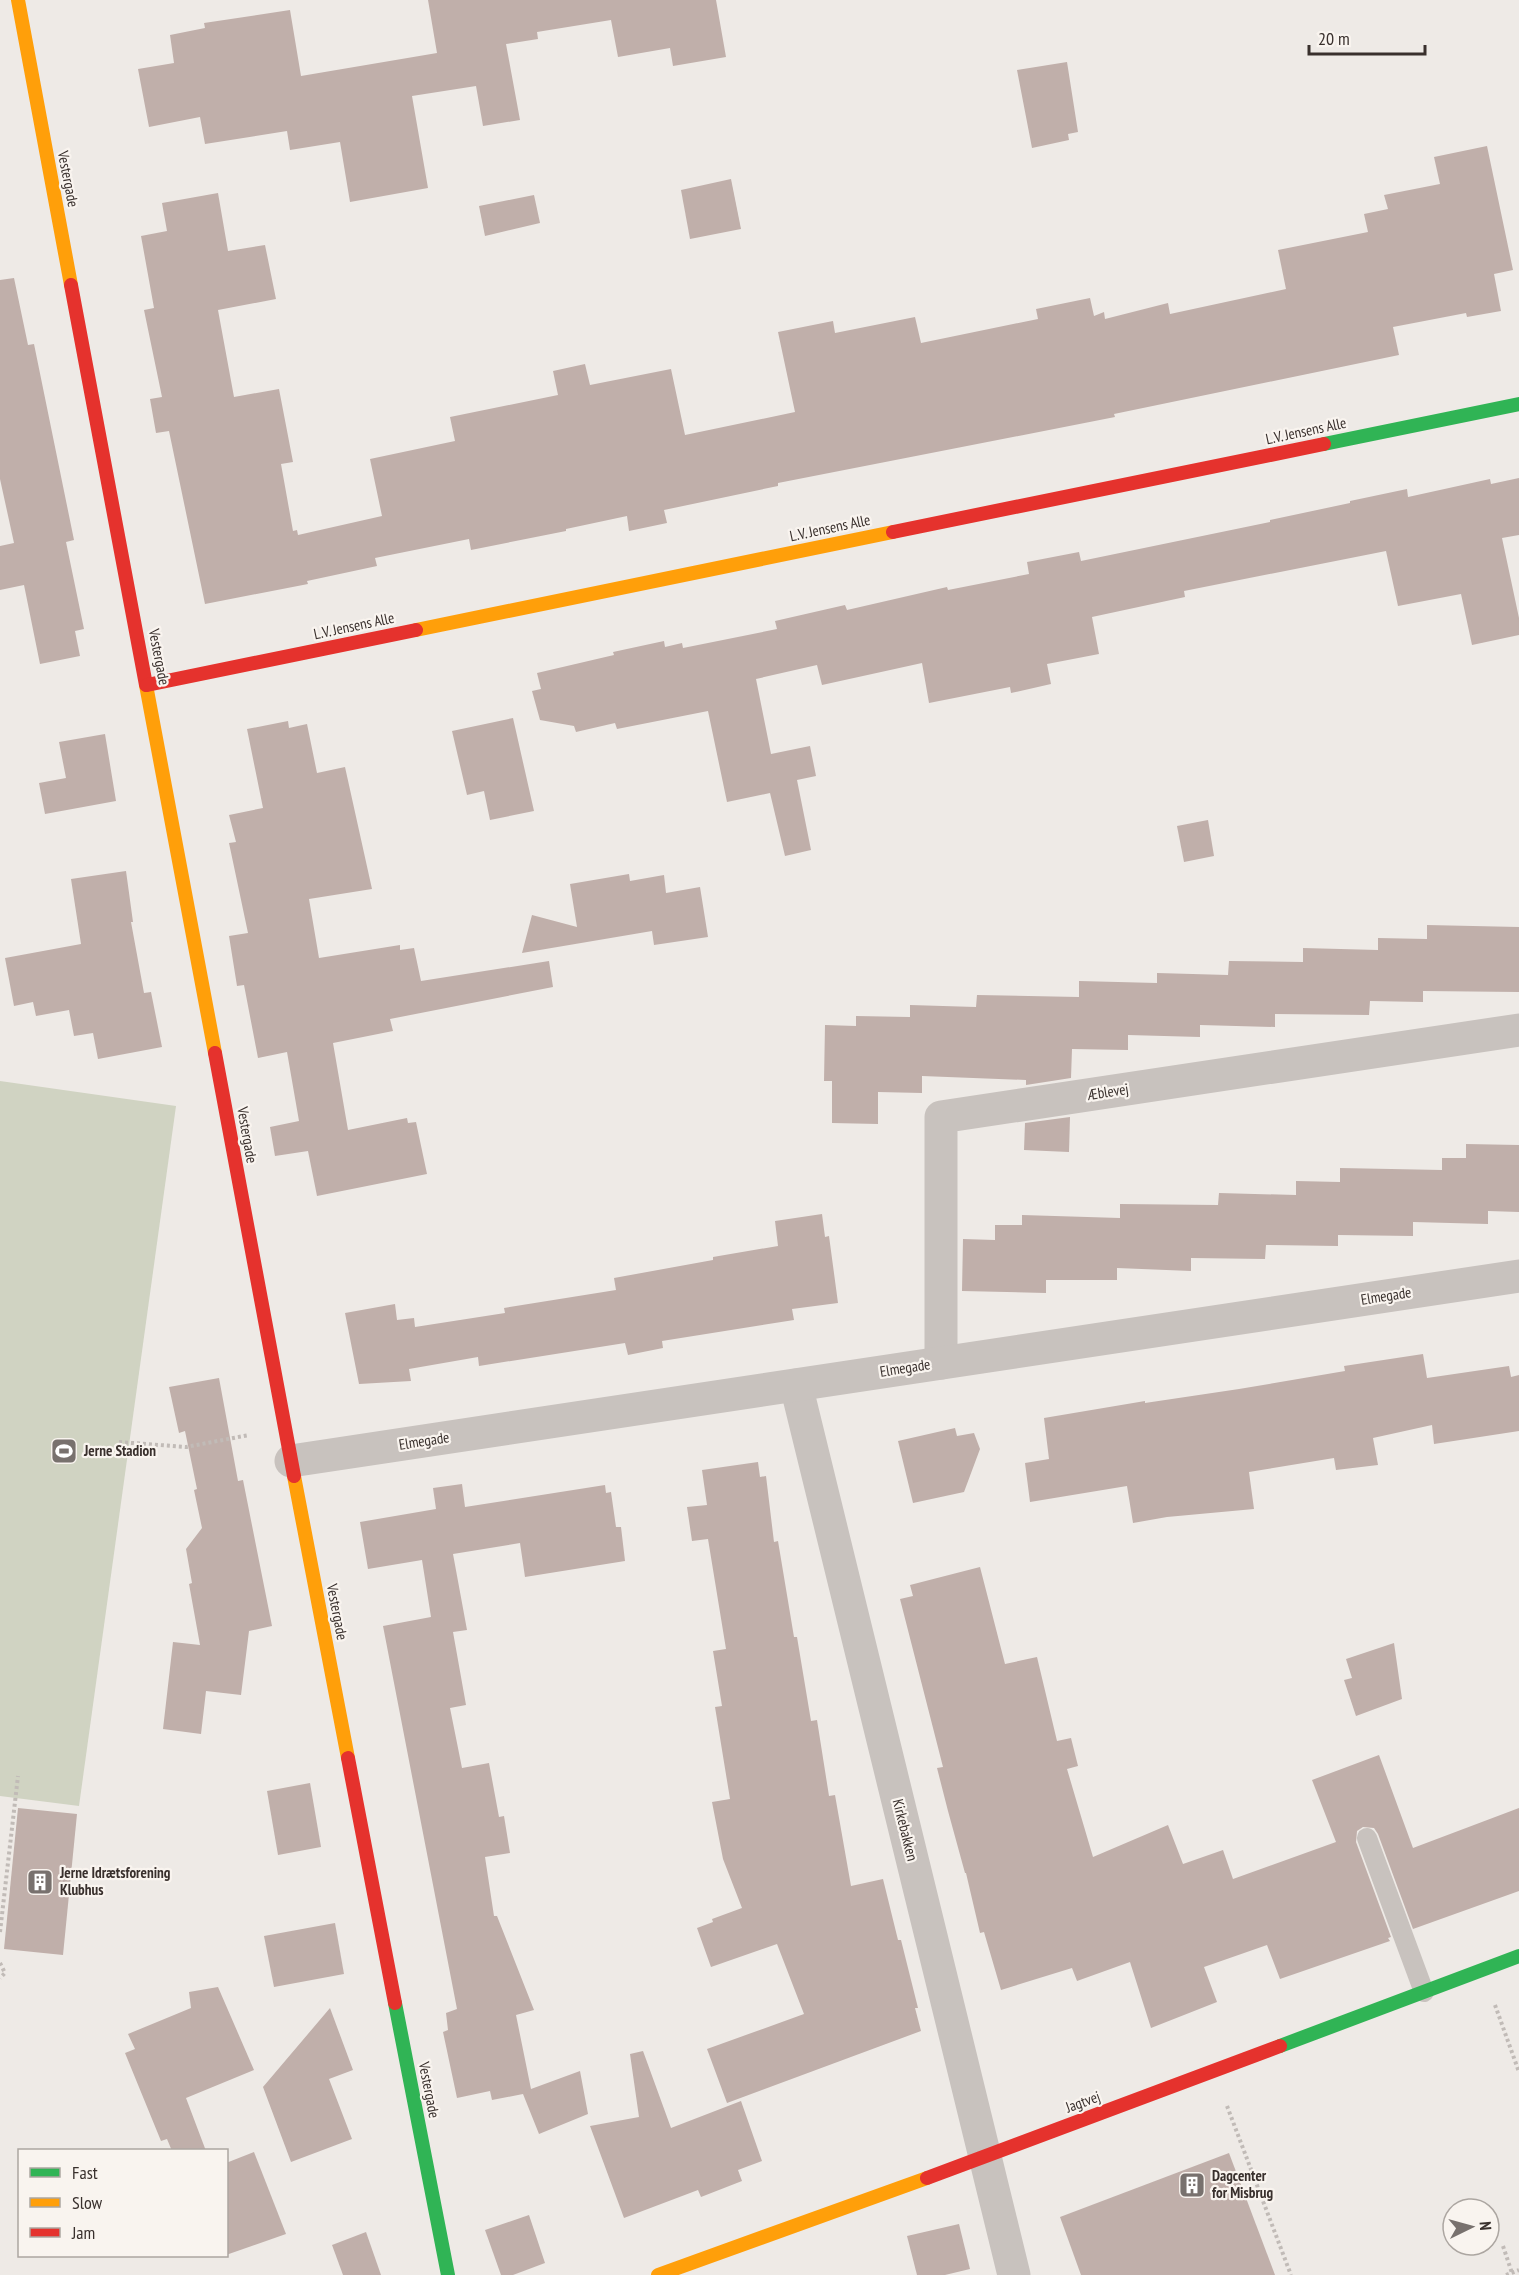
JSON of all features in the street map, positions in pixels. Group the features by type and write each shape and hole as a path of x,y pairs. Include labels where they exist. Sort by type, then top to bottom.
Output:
{"street":[{"name":"Vestergade","path":"18,0 291,1461 448,2275"},
{"name":"L.V. Jensens Alle","path":"147,685 1519,404"},
{"name":"Æblevej","path":"940,1363 941,1117 1519,1030"},
{"name":"Elmegade","path":"291,1461 1519,1276"},
{"name":"Kirkebakken","path":"796,1385 1014,2275"},
{"name":"Jagtvej","path":"658,2275 985,2157 1519,1956"}],"lane":[{"path":"1367,1838 1424,1992"}],"path":[{"path":"119,1442 186,1447 285,1428"},
{"path":"0,1932 18,1776"},
{"path":"0,1963 5,1973 0,1978"},
{"path":"1482,1970 1519,2072"},
{"path":"1214,2071 1291,2275"},
{"path":"1503,2246 1512,2273"},
{"path":"1506,2275 1519,2270"}],"green space":[{"name":"Jerne Stadion","path":"0,1081 176,1106 79,1806 0,1796"}],"building":[{"path":"428,0 716,0 726,57 673,66 670,48 618,57 611,20 537,32 538,39 506,44 520,120 483,126 476,86 412,96 428,188 350,202 340,142 290,150 287,131 205,144 200,117 149,127 138,69 174,63 170,35 205,28 204,23 290,10 301,76 437,53"},
{"path":"1067,62 1078,132 1068,134 1069,140 1032,148 1017,70"},
{"path":"1487,146 1513,270 1494,274 1501,311 1467,317 1466,313 1393,327 1399,355 1114,414 1115,417 778,483 778,486 664,510 667,523 629,531 627,516 471,550 469,539 375,558 377,566 307,581 308,584 205,604 169,431 156,433 150,399 162,397 144,310 154,308 141,236 167,231 162,203 218,193 228,251 265,245 276,299 218,310 234,397 279,389 293,462 281,464 293,531 297,530 298,535 382,516 370,459 455,441 450,417 558,395 553,371 585,364 590,385 671,369 685,435 795,412 778,332 833,321 835,333 915,317 921,343 1038,319 1036,309 1090,298 1094,316 1104,312 1105,319 1168,303 1170,314 1286,289 1278,250 1368,232 1364,214 1388,209 1384,195 1440,184 1434,157"},
{"path":"731,179 741,229 690,239 681,190"},
{"path":"534,195 540,223 485,236 479,206"},
{"path":"14,278 28,345 34,344 74,540 66,542 84,629 75,631 80,656 40,664 24,585 0,590 0,546 14,543 0,479 0,280"},
{"path":"1519,478 1519,535 1502,538 1519,618 1519,635 1472,645 1461,594 1398,606 1386,551 1184,591 1185,597 1092,617 1099,654 1047,664 1051,684 1011,693 1010,687 929,703 922,663 822,685 817,665 756,679 771,754 810,746 816,776 797,780 811,850 785,856 770,793 727,802 708,711 617,729 615,723 576,732 574,726 540,720 532,691 541,689 537,673 614,655 613,652 664,641 665,647 682,643 683,648 777,629 775,621 845,605 847,610 947,587 948,590 1029,574 1027,562 1079,552 1081,561 1270,522 1270,520 1407,489 1408,497 1490,479 1491,484"},
{"path":"513,718 534,811 490,820 484,791 467,795 452,731"},
{"path":"288,721 289,728 307,724 317,773 345,767 372,889 309,899 319,958 400,945 400,950 414,948 421,981 549,961 553,987 390,1019 393,1031 333,1043 348,1130 407,1118 408,1123 416,1122 427,1174 317,1196 308,1151 275,1156 270,1127 299,1121 287,1052 258,1058 244,985 237,986 229,936 248,933 229,843 236,842 229,815 263,808 247,729"},
{"path":"105,734 116,801 45,814 39,783 66,778 59,742"},
{"path":"1208,820 1214,856 1184,862 1177,826"},
{"path":"126,871 133,922 131,922 144,993 151,992 162,1047 98,1059 93,1033 74,1036 69,1010 36,1016 33,1002 14,1006 5,958 81,944 71,879"},
{"path":"629,874 630,881 664,875 666,893 700,887 708,937 654,945 652,931 522,953 532,915 577,927 570,884"},
{"path":"1427,925 1519,927 1519,992 1423,991 1423,1002 1370,1001 1369,1015 1275,1014 1275,1027 1200,1025 1200,1037 1128,1035 1128,1050 1072,1049 1071,1078 1026,1085 1026,1080 922,1076 922,1093 878,1092 878,1124 832,1123 832,1081 824,1081 825,1025 856,1026 856,1016 910,1017 910,1005 976,1007 977,995 1079,997 1079,981 1157,983 1157,973 1228,975 1229,961 1303,962 1303,948 1378,950 1378,938 1427,939"},
{"path":"1070,1117 1069,1152 1024,1150 1025,1123"},
{"path":"1466,1144 1519,1145 1519,1212 1488,1211 1488,1224 1413,1222 1413,1236 1338,1235 1338,1246 1266,1245 1265,1259 1191,1258 1191,1271 1117,1268 1117,1280 1046,1280 1046,1293 962,1291 963,1239 995,1240 995,1225 1022,1225 1022,1215 1120,1218 1120,1204 1218,1205 1219,1193 1296,1195 1296,1181 1340,1182 1340,1168 1442,1170 1442,1158 1466,1158"},
{"path":"822,1214 825,1237 829,1236 838,1303 792,1309 794,1320 662,1341 663,1348 628,1355 625,1343 479,1366 478,1357 409,1369 411,1381 359,1384 345,1313 395,1304 397,1320 414,1318 415,1327 505,1313 504,1308 616,1290 614,1278 778,1246 775,1221"},
{"path":"1423,1354 1427,1378 1509,1366 1511,1377 1519,1375 1519,1431 1434,1444 1432,1425 1373,1438 1378,1465 1336,1470 1334,1458 1249,1472 1254,1509 1167,1517 1133,1523 1127,1486 1030,1502 1025,1463 1049,1459 1044,1418 1145,1401 1145,1403 1239,1389 1345,1371 1344,1366"},
{"path":"219,1378 238,1481 243,1480 272,1626 249,1631 241,1695 206,1691 201,1734 163,1729 173,1642 200,1645 189,1584 192,1583 186,1549 202,1528 194,1490 197,1489 185,1431 179,1433 169,1387"},
{"path":"955,1428 957,1436 974,1433 980,1449 964,1492 913,1503 898,1441"},
{"path":"758,1462 760,1477 766,1476 774,1542 778,1541 811,1721 817,1720 829,1796 835,1795 851,1886 883,1879 918,2008 915,2008 921,2031 727,2103 707,2049 804,2014 777,1944 711,1967 697,1928 713,1922 712,1919 742,1908 723,1859 712,1802 730,1799 715,1707 722,1706 713,1651 726,1649 708,1539 692,1541 687,1507 707,1505 702,1470"},
{"path":"462,1484 465,1507 605,1485 606,1493 611,1492 616,1527 621,1527 625,1561 525,1577 520,1543 453,1554 467,1630 453,1632 466,1705 450,1708 462,1768 489,1763 499,1817 504,1816 510,1853 485,1857 494,1916 497,1916 534,2010 516,2015 531,2089 580,2071 588,2114 539,2134 523,2094 492,2100 490,2091 457,2098 443,2032 448,2030 446,2013 457,2009 383,1626 431,1617 422,1560 368,1569 360,1522 436,1509 433,1488"},
{"path":"980,1567 1005,1664 1037,1657 1057,1741 1071,1738 1078,1766 1067,1769 1093,1857 1168,1825 1183,1864 1223,1850 1233,1879 1336,1842 1312,1780 1379,1755 1413,1848 1519,1808 1519,1891 1413,1929 1378,1834 1374,1828 1363,1827 1357,1831 1356,1842 1391,1937 1388,1938 1390,1941 1280,1979 1267,1945 1204,1967 1217,2002 1151,2028 1130,1962 1077,1981 1072,1968 1001,1990 984,1932 980,1933 948,1811 937,1768 943,1767 900,1599 913,1596 910,1585"},
{"path":"1394,1643 1402,1699 1356,1716 1344,1680 1352,1678 1346,1659"},
{"path":"310,1783 321,1847 278,1855 267,1791"},
{"name":"Jerne Idrætsforening Klubhus","path":"18,1808 77,1814 63,1955 4,1949"},
{"path":"335,1923 344,1974 274,1987 264,1936"},
{"path":"218,1987 254,2070 186,2098 205,2149 171,2149 167,2139 161,2141 125,2053 135,2049 128,2034 191,2008 189,1992"},
{"path":"330,2008 353,2070 329,2079 352,2139 291,2162 263,2087"},
{"path":"643,2051 671,2128 741,2101 762,2161 738,2170 742,2181 701,2197 698,2190 624,2218 590,2126 639,2117 630,2054"},
{"path":"254,2152 286,2234 228,2254 228,2162"},
{"name":"Dagcenter for Misbrug","path":"1229,2153 1275,2275 1081,2275 1060,2217"},
{"path":"529,2215 545,2263 513,2275 501,2275 485,2230"},
{"path":"959,2224 970,2269 945,2275 917,2275 907,2236"},
{"path":"366,2232 381,2275 343,2275 332,2245"}],"traffic: fast":[{"path":"1324,444 1519,404"},
{"path":"1280,2046 1519,1956"},
{"path":"395,2003 448,2275"}],"traffic: slow":[{"path":"18,0 71,285"},
{"path":"416,630 893,532"},
{"path":"146,685 215,1053"},
{"path":"294,1476 348,1758"},
{"path":"658,2275 927,2178"}],"traffic: jam":[{"path":"71,285 146,685"},
{"path":"893,532 1324,444"},
{"path":"147,685 416,630"},
{"path":"215,1053 294,1476"},
{"path":"348,1758 395,2003"},
{"path":"927,2178 1280,2046"}],"place":[{"name":"Jerne Stadion","path":"64,1451"},
{"name":"Jerne Idrætsforening Klubhus","path":"40,1882"},
{"name":"Dagcenter for Misbrug","path":"1192,2185"}]}
